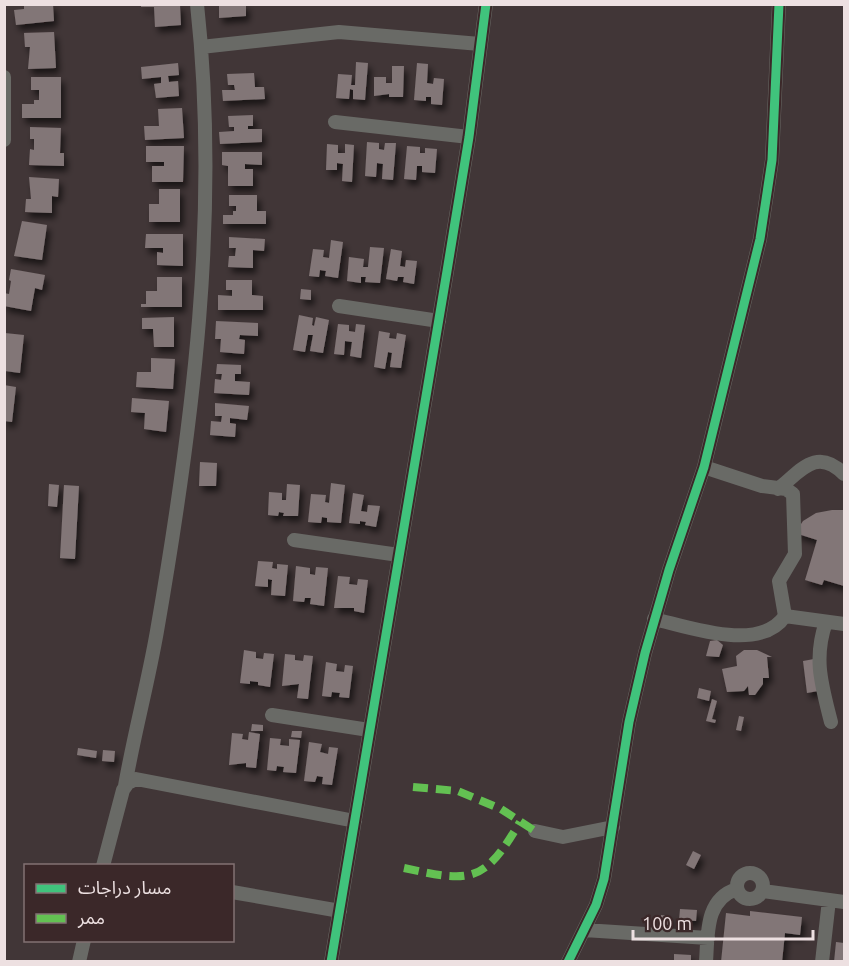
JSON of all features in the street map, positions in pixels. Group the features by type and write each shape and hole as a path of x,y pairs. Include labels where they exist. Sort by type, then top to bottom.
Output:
{"street":[{"path":"104,864 125,786 156,634 184,462 197,358 206,186 201,47 197,4"},
{"path":"331,962 469,137 486,4"},
{"path":"568,962 584,930 604,879 629,722 654,619 704,467 765,211 775,123 779,4"},
{"path":"201,47 339,32 480,44"},
{"path":"4,77 4,140"},
{"path":"335,122 469,137"},
{"path":"339,306 439,321"},
{"path":"778,489 798,470 812,462 828,462 844,474"},
{"path":"704,467 790,491 793,499 795,554 779,582 785,616"},
{"path":"294,540 399,555"},
{"path":"654,619 743,636 763,633 785,616 844,624"},
{"path":"826,622 820,643 818,665 820,686 831,722"},
{"path":"272,715 369,730"},
{"path":"125,786 136,779 145,780 355,821"},
{"path":"535,831 563,837 613,827"},
{"path":"706,962 714,906 724,895 737,889 741,878 752,873 762,879 763,891 755,899 744,898 737,889"},
{"path":"763,891 844,902"},
{"path":"234,892 340,912"},
{"path":"822,962 830,900"},
{"path":"584,930 708,938"},
{"path":"79,962 84,942"}],"building":[{"path":"53,4 54,21 16,25 14,10 24,9 24,5"},
{"path":"219,4 246,4 246,16 219,18"},
{"path":"141,5 180,5 181,25 155,27 154,7 141,7"},
{"path":"54,32 56,68 28,69 30,47 25,47 24,33"},
{"path":"356,62 368,63 365,100 353,99 353,90 350,89 349,99 336,98 338,74 352,75 351,85 355,85"},
{"path":"178,63 179,75 168,76 169,82 178,81 179,96 156,98 154,84 161,83 161,77 142,79 141,67"},
{"path":"417,63 428,64 427,83 433,84 434,78 444,79 442,105 431,104 431,97 426,97 426,101 414,100"},
{"path":"392,66 404,66 403,97 389,97 389,94 374,96 374,77 386,77 386,83 392,83"},
{"path":"254,73 255,87 264,87 265,99 223,101 222,90 235,90 234,85 228,85 227,74"},
{"path":"31,77 61,77 61,118 22,118 22,104 34,104 34,100 39,100 39,90 31,90"},
{"path":"182,108 184,138 145,140 144,126 159,126 158,109"},
{"path":"253,115 253,126 248,126 248,129 262,129 262,142 220,144 219,132 234,131 234,127 229,127 228,116"},
{"path":"30,127 61,128 60,153 64,153 64,166 29,165 30,149 34,150 34,139 30,139"},
{"path":"367,142 379,143 379,149 384,150 385,143 396,143 393,180 382,179 383,164 377,163 376,177 365,176"},
{"path":"327,144 338,145 338,153 345,153 345,144 354,145 352,182 342,181 343,164 337,163 337,170 326,170"},
{"path":"146,146 184,146 183,182 152,182 152,166 164,166 164,162 146,162"},
{"path":"407,146 420,147 420,153 425,153 425,148 437,149 435,173 422,172 422,166 417,166 416,180 404,179"},
{"path":"222,152 262,152 262,165 245,164 245,169 253,169 253,186 228,186 228,166 222,165"},
{"path":"29,177 59,179 58,197 52,196 52,213 25,212 26,199 31,199"},
{"path":"159,189 180,189 180,222 149,222 149,204 159,204"},
{"path":"229,195 257,195 257,211 266,211 266,224 223,224 223,215 233,215 233,211 236,211 236,206 229,206"},
{"path":"22,221 47,225 42,260 14,256"},
{"path":"146,234 183,234 183,266 157,265 157,252 163,253 163,248 145,248"},
{"path":"229,237 265,239 264,251 253,250 253,268 228,267 229,256 235,256 236,248 229,248"},
{"path":"331,240 343,242 338,278 325,276 326,271 320,270 319,277 309,276 313,249 324,250 323,257 329,258"},
{"path":"370,247 384,248 380,283 365,282 366,277 361,277 361,283 347,281 349,257 364,259 363,267 368,267"},
{"path":"391,249 402,251 400,266 405,267 406,260 417,261 414,284 403,282 404,277 398,277 397,281 386,279"},
{"path":"11,269 45,275 42,290 35,288 31,311 4,306 4,293 9,294"},
{"path":"157,277 182,277 182,307 141,307 141,304 146,304 146,291 157,291"},
{"path":"226,280 252,280 252,295 263,296 263,310 218,310 218,295 232,296 232,290 226,290"},
{"path":"301,289 311,290 311,300 300,299"},
{"path":"299,315 313,318 312,325 314,326 316,317 329,320 323,353 310,351 313,335 308,335 305,352 293,350"},
{"path":"174,317 174,347 154,347 153,329 142,329 142,318"},
{"path":"216,321 258,323 258,336 240,335 239,339 245,340 244,354 220,352 221,339 215,339"},
{"path":"338,324 349,325 349,331 355,332 356,324 365,325 361,358 350,356 352,342 345,341 344,355 334,354"},
{"path":"379,331 390,333 389,338 396,339 397,333 406,335 401,368 390,367 392,353 388,352 385,369 374,367"},
{"path":"5,333 24,335 20,373 5,371"},
{"path":"151,358 175,359 173,389 136,387 137,372 151,372"},
{"path":"217,364 241,365 241,374 235,374 235,381 250,382 249,395 214,393 215,379 221,380 222,374 216,374"},
{"path":"4,385 16,387 12,422 4,421"},
{"path":"132,398 169,401 166,432 144,429 145,413 131,412"},
{"path":"215,403 249,406 247,420 230,418 230,423 236,424 235,437 210,435 211,421 221,422 222,416 215,416"},
{"path":"200,462 217,463 216,486 199,486"},
{"path":"331,483 345,485 341,523 327,522 327,518 322,517 321,523 308,522 311,494 326,495 325,502 329,503"},
{"path":"49,484 59,485 57,507 48,506"},
{"path":"287,484 300,485 298,516 283,516 284,513 279,512 278,516 268,515 269,492 282,493 282,500 286,500"},
{"path":"64,485 79,486 75,559 60,558"},
{"path":"353,493 364,495 361,511 367,512 368,505 380,506 376,527 365,525 366,522 360,521 360,524 349,523"},
{"path":"844,510 844,586 824,580 822,585 805,580 817,540 795,533 803,521 816,513"},
{"path":"258,561 273,562 272,568 277,569 277,564 288,565 285,596 271,595 272,580 268,579 268,587 255,586"},
{"path":"296,566 310,568 310,574 315,575 316,567 328,568 324,606 310,604 311,598 305,598 304,602 293,601"},
{"path":"338,576 350,577 349,584 357,585 358,579 368,580 364,613 354,611 354,608 334,608"},
{"path":"717,640 723,645 719,657 706,656 710,641"},
{"path":"244,650 256,652 256,658 263,659 264,653 274,654 270,687 258,685 258,682 240,683"},
{"path":"744,650 757,650 772,657 767,657 769,678 763,678 763,684 755,695 749,695 748,686 744,691 727,692 722,669 737,666 736,656"},
{"path":"285,654 295,655 295,660 303,661 304,655 313,656 308,699 297,698 299,684 282,686"},
{"path":"814,659 818,691 807,693 803,661"},
{"path":"326,662 337,664 336,671 344,672 345,665 353,666 349,698 339,697 340,693 332,692 331,697 322,696"},
{"path":"699,688 711,691 709,701 697,698"},
{"path":"712,699 717,701 712,719 716,720 715,723 706,721"},
{"path":"739,716 744,717 741,731 736,730"},
{"path":"252,724 263,725 263,731 251,731"},
{"path":"292,731 302,731 301,738 291,737"},
{"path":"249,732 260,734 256,768 246,767 246,763 229,765 232,733 243,734 242,739 248,740"},
{"path":"270,738 281,739 280,745 289,746 289,739 300,740 296,773 283,772 284,767 277,766 276,771 267,770"},
{"path":"309,742 322,744 320,752 328,754 329,747 338,748 332,785 322,784 323,777 317,776 315,782 304,781"},
{"path":"78,748 97,751 96,758 77,755"},
{"path":"103,750 115,751 114,762 102,761"},
{"path":"693,851 701,855 694,869 686,865"},
{"path":"680,909 697,910 696,921 679,920"},
{"path":"750,911 802,917 800,935 785,933 782,962 721,962 726,913 750,916"},
{"path":"661,915 670,916 669,925 660,924"},
{"path":"836,942 844,943 844,962 834,962"},
{"path":"674,954 691,955 691,962 674,962"}],"marked path":[{"path":"413,787 458,791 501,809 535,831"},
{"path":"404,868 446,876 474,873 496,857 520,822"}],"cycle path":[{"path":"331,962 469,137 486,4"},
{"path":"568,962 596,905 604,879 629,722 645,653 669,570 704,467 760,239 772,160 779,4"}]}
